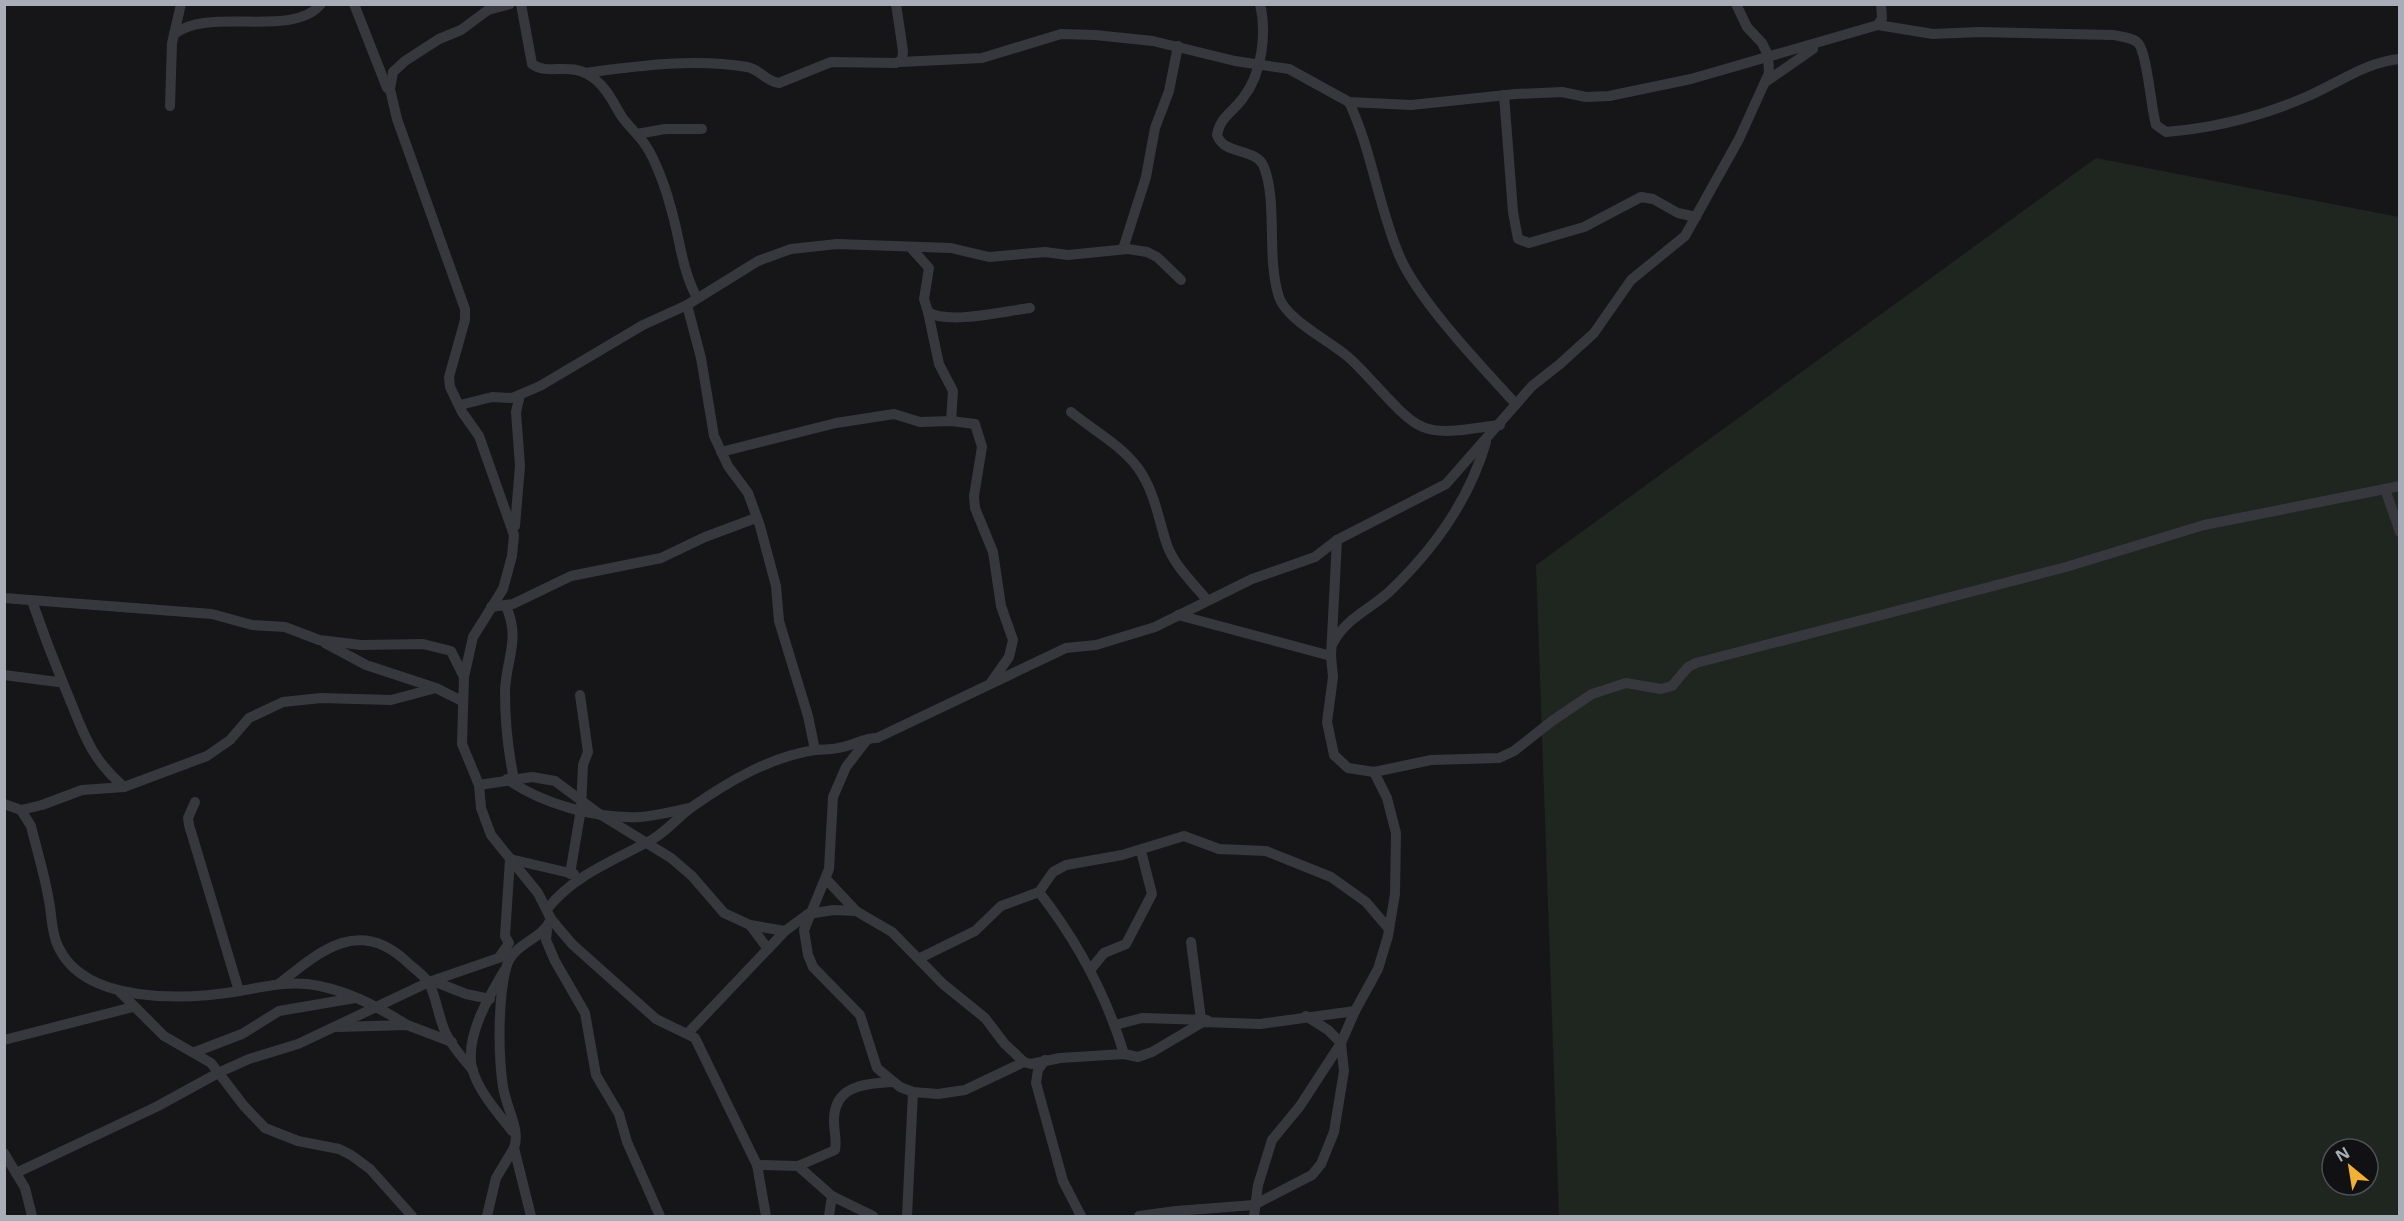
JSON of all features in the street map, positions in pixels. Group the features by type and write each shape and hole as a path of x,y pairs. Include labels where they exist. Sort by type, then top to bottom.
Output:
{"street":[{"path":"170,106 174,34 181,4"},
{"path":"174,34 193,25 284,21 314,12 321,4"},
{"path":"354,4 387,88 390,89"},
{"path":"510,4 488,10 461,30 439,39 405,61 393,72 390,89 397,119 465,309 465,320 449,377 450,387 479,436 514,535"},
{"path":"521,4 532,64 542,70 567,67 585,72 603,85 623,118 649,152 668,197 683,266 697,298"},
{"path":"896,4 903,51 900,62"},
{"path":"1260,4 1263,29 1258,64 1246,94 1221,120 1217,135 1226,147 1257,158 1263,165 1271,215 1274,275 1284,307 1296,320 1319,333 1361,368 1419,425 1435,430 1500,425"},
{"path":"660,1216 627,1142 619,1114 596,1075 585,1013 555,962 546,940 550,914 558,895 584,875 648,842 666,830 690,808 747,772 775,761 815,750 850,746 868,738 877,738 1066,648 1082,648 1123,638 1178,615 1252,579 1315,557 1337,540 1446,484 1500,425 1515,403 1594,333 1631,280 1681,240 1696,217 1739,139 1767,81 1768,55 1762,43 1747,27 1736,4"},
{"path":"1878,25 1882,18 1881,4"},
{"path":"585,72 676,64 734,65 756,69 767,79 779,83 831,62 900,62 982,58 1061,34 1110,36 1178,46 1223,58 1289,69 1349,102 1433,105 1504,95 1562,92 1586,97 1609,96 1691,79 1878,25 1933,34 1979,32 2103,35 2132,39 2140,45 2144,55 2148,94 2156,125 2166,132 2278,109 2361,69 2397,59"},
{"path":"1767,81 1787,65 1824,42"},
{"path":"1124,249 1146,177 1155,128 1169,92 1178,46"},
{"path":"1504,95 1513,212 1518,239 1529,243 1584,227 1641,197 1653,199 1672,211 1696,217"},
{"path":"1349,102 1361,127 1378,195 1400,258 1441,319 1515,403"},
{"path":"637,134 665,129 702,129"},
{"path":"460,405 482,399 507,399 520,395 561,374 643,325 687,305 758,261 791,249 837,244 912,249 951,248 989,257 1045,252 1077,254 1124,249 1147,252 1157,257 1181,280"},
{"path":"912,249 929,268 930,274 924,299 939,364 953,391 951,421"},
{"path":"687,305 701,358 710,415 721,452 728,466 748,493 772,569 779,621 815,750"},
{"path":"928,312 940,317 952,317 1030,308"},
{"path":"319,640 360,645 423,644 451,651 464,646 473,637 503,589 508,573 520,466 516,412 520,395"},
{"path":"1071,412 1118,447 1139,469 1155,501 1167,546 1207,600"},
{"path":"721,452 836,423 894,414 921,422 972,423 978,428 982,454 974,496 975,508 993,552 1001,606 1013,640 1009,657 991,684"},
{"path":"1331,651 1346,624 1389,592 1437,541 1466,495 1487,439"},
{"path":"1337,540 1331,651 1333,677 1327,722 1330,745 1340,763 1348,768 1374,772 1431,760 1499,758 1532,738 1566,710 1609,687 1626,683 1661,689 1671,686 1688,667 1696,663 2066,567 2204,525 2400,486"},
{"path":"2385,489 2400,532"},
{"path":"491,607 506,606 571,576 661,558 705,537 756,518"},
{"path":"4,598 212,614 252,625 285,627 319,640 366,665 436,688 462,701"},
{"path":"32,601 56,669 89,749 106,772 124,787"},
{"path":"506,606 514,627 505,692 510,779 527,792 582,806 598,813 648,842 692,876 724,913 750,926 785,931"},
{"path":"1178,615 1331,651"},
{"path":"473,637 464,677 462,701 464,752 479,785 481,808 491,835 580,952 656,1019 695,1038 758,1166 766,1216"},
{"path":"451,651 464,677"},
{"path":"4,675 58,682"},
{"path":"4,804 21,810 82,790 124,787 207,756 230,740 249,718 284,702 321,698 391,700 436,688"},
{"path":"570,874 582,806 583,765 588,752 580,695"},
{"path":"868,738 846,767 833,797 830,858 826,879 808,914 804,930 804,942 813,967 860,1015 877,1068 892,1082 913,1092 939,1094 965,1090 1024,1062"},
{"path":"1254,1216 1254,1205 1272,1140 1300,1106 1341,1043 1378,969 1389,929 1395,894 1396,833 1387,798 1374,772"},
{"path":"479,785 532,777 555,782 582,806"},
{"path":"195,802 188,818 189,825 239,991"},
{"path":"598,813 640,817 690,808"},
{"path":"21,810 31,826 58,947 77,971 96,982 119,991 174,996 239,991 280,983 324,987 356,998 407,1025 452,1042"},
{"path":"920,958 975,931 1001,906 1040,892 1053,872 1066,864 1141,851 1184,836 1219,849 1250,849 1281,856 1336,879 1366,902 1389,929"},
{"path":"1091,969 1104,953 1126,944 1152,894 1141,851"},
{"path":"510,859 570,874 584,875"},
{"path":"500,956 509,944 505,936 510,859"},
{"path":"826,879 856,911 892,932 943,984 985,1018 1004,1043 1024,1062 1031,1064 1045,1060 1124,1054 1138,1057 1152,1052 1203,1022 1213,1021"},
{"path":"1040,892 1091,969 1115,1024 1124,1054"},
{"path":"688,1033 785,931 808,914 834,910 856,911"},
{"path":"750,926 768,949"},
{"path":"16,1173 156,1107 220,1072 249,1059 298,1044 431,982 513,953 547,930"},
{"path":"280,983 324,949 345,942 367,940 383,943 396,951 431,982 466,994 490,999"},
{"path":"1191,942 1201,1020"},
{"path":"473,1070 474,1033 513,953"},
{"path":"506,968 502,1012 502,1080 531,1216"},
{"path":"431,982 444,1029 473,1070 516,1144"},
{"path":"119,991 164,1036 195,1052 220,1072 244,1106 265,1128 298,1141 339,1149 351,1155 370,1169 412,1216"},
{"path":"195,1052 242,1034 279,1011 356,998"},
{"path":"4,1040 133,1007"},
{"path":"1115,1024 1142,1018 1260,1024 1355,1011"},
{"path":"1139,1216 1176,1210 1254,1205 1301,1183 1321,1164 1334,1131 1344,1071 1341,1043 1328,1030 1306,1016"},
{"path":"335,1027 407,1025"},
{"path":"1045,1060 1038,1070 1036,1083 1060,1174 1081,1216"},
{"path":"758,1166 798,1166 835,1150 834,1117 837,1099 856,1086 892,1082"},
{"path":"907,1216 913,1092"},
{"path":"487,1216 496,1178 516,1144"},
{"path":"4,1153 25,1188 32,1216"},
{"path":"798,1166 832,1196 873,1216"},
{"path":"829,1216 832,1196"}],"shaded area":[{"path":"2096,158 2399,217 2399,1216 1559,1216 1536,565"}]}
